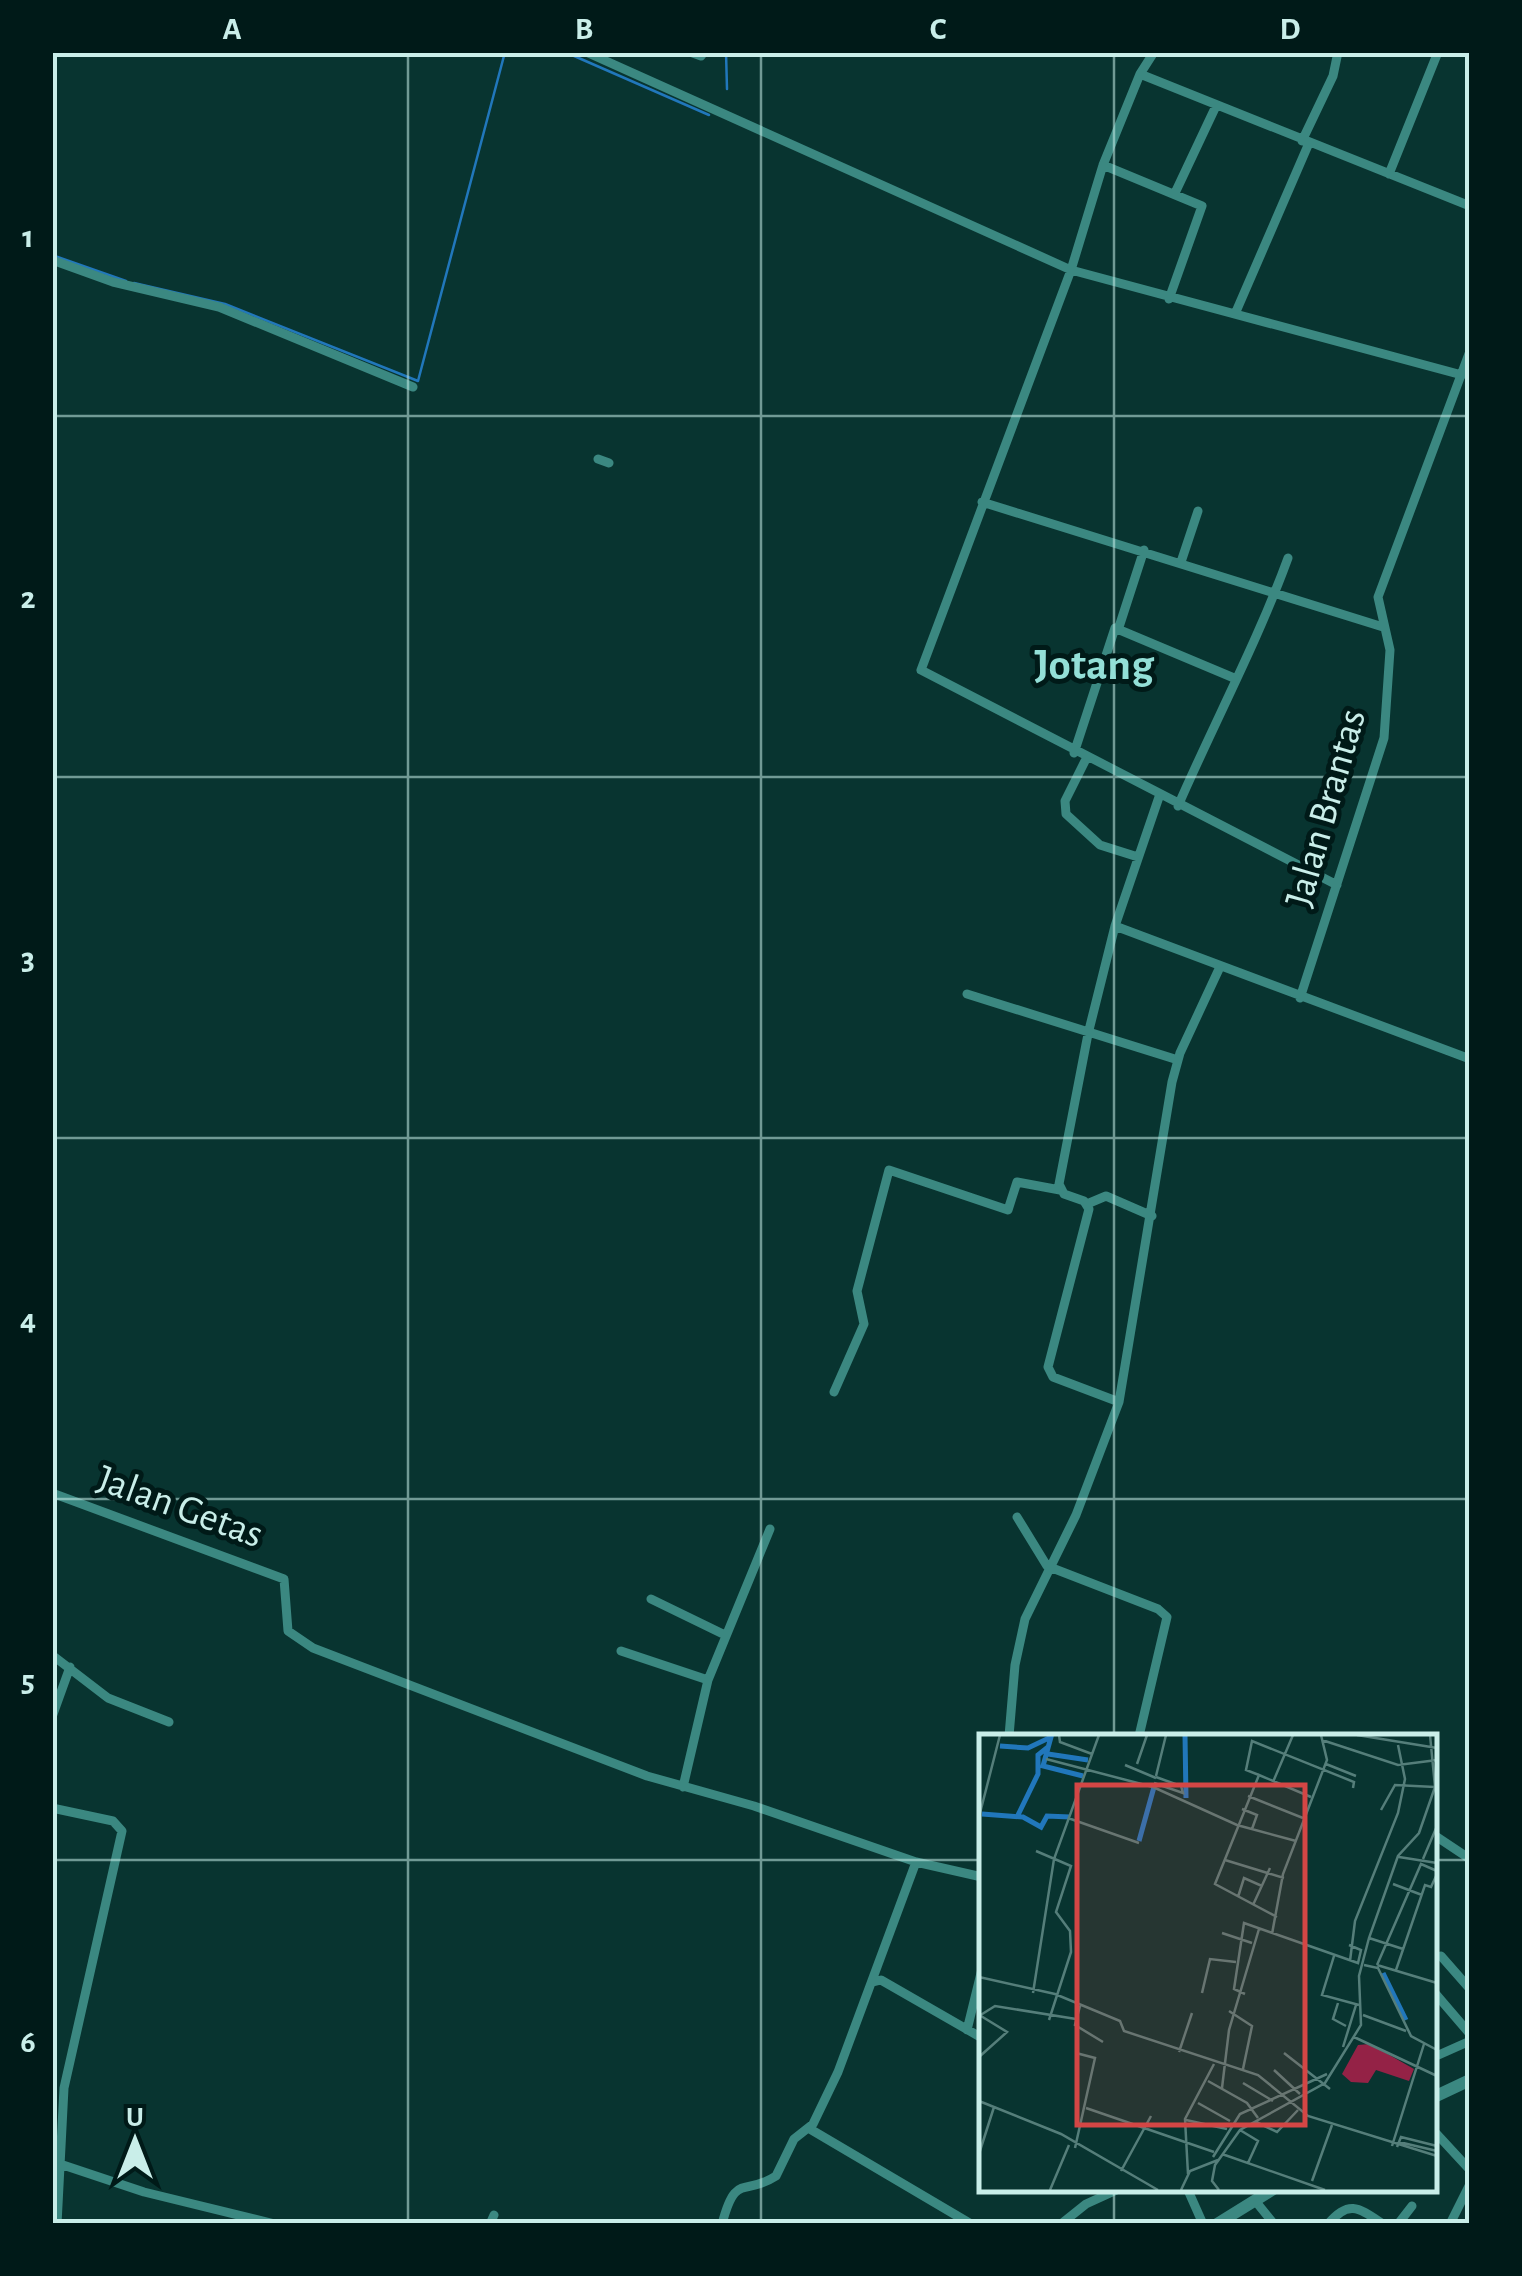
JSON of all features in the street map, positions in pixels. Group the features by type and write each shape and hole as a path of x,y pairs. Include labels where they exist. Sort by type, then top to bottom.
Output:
{"main road":[{"path":"1437,2095 1470,2080"},
{"path":"1217,2224 1271,2191"}],"street":[{"path":"586,52 1071,270 1462,375"},
{"path":"690,52 700,56 704,52"},
{"path":"1154,52 1140,74 1103,164 1071,270 920,670 1159,797 1337,885"},
{"path":"1236,314 1333,76 1338,52"},
{"path":"1389,174 1438,52"},
{"path":"1140,74 1470,206"},
{"path":"1175,193 1216,106"},
{"path":"1103,164 1175,193 1203,210 1181,257 1168,299"},
{"path":"52,260 113,282 218,307 413,387"},
{"name":"Jalan Brantas","path":"1300,998 1384,738 1390,650 1378,598 1470,351"},
{"path":"598,459 609,463"},
{"path":"982,502 1383,627"},
{"path":"1181,562 1198,511"},
{"path":"1074,753 1110,638 1119,628 1144,550"},
{"path":"1178,806 1234,678 1260,634 1288,558"},
{"path":"1119,628 1234,678"},
{"path":"1086,759 1066,800 1066,814 1100,845 1138,856"},
{"path":"1060,1190 1089,1030 1114,926 1159,797"},
{"path":"1114,926 1219,969 1470,1059"},
{"path":"1009,1734 1018,1644 1048,1566 1076,1515 1119,1402 1178,1060 1219,969"},
{"path":"967,994 1178,1060"},
{"path":"834,1392 854,1337 863,1328 857,1291 890,1170 1008,1210 1017,1182 1060,1190 1087,1204"},
{"path":"1087,1204 1106,1196 1152,1216"},
{"path":"1087,1204 1048,1374 1119,1402"},
{"name":"Jalan Getas","path":"52,1493 284,1579 286,1621 294,1639 550,1741 683,1787"},
{"path":"1017,1517 1048,1566 1158,1609 1166,1617 1140,1734"},
{"path":"770,1529 723,1634 683,1787 754,1806 916,1862 979,1876"},
{"path":"652,1599 723,1634"},
{"path":"621,1652 708,1680"},
{"path":"52,1655 108,1698 169,1722"},
{"path":"52,1717 70,1667"},
{"path":"52,1808 113,1820 122,1830 64,2088 57,2224"},
{"path":"1437,1836 1470,1859"},
{"path":"722,2224 728,2200 738,2189 776,2176 794,2140 810,2129 838,2072 916,1862"},
{"path":"1442,1956 1470,1989"},
{"path":"872,1982 881,1980 979,2036"},
{"path":"966,2030 979,1980"},
{"path":"1437,1996 1470,2037 1437,2055"},
{"path":"810,2129 971,2224"},
{"path":"1437,2134 1470,2170"},
{"path":"60,2164 144,2192 274,2224"},
{"path":"1450,2224 1470,2184"},
{"path":"1062,2224 1086,2204 1114,2191"},
{"path":"1188,2192 1203,2224"},
{"path":"1257,2203 1274,2224"},
{"path":"1328,2224 1347,2206 1357,2207 1384,2224"},
{"path":"1398,2224 1412,2206"}],"waterway":[{"path":"134,283 225,304 418,381 505,52"},
{"path":"565,52 709,115"},
{"path":"726,52 727,89"},
{"path":"52,255 126,281"}],"district":[{"name":"Jotang","path":"1094,665"}]}
